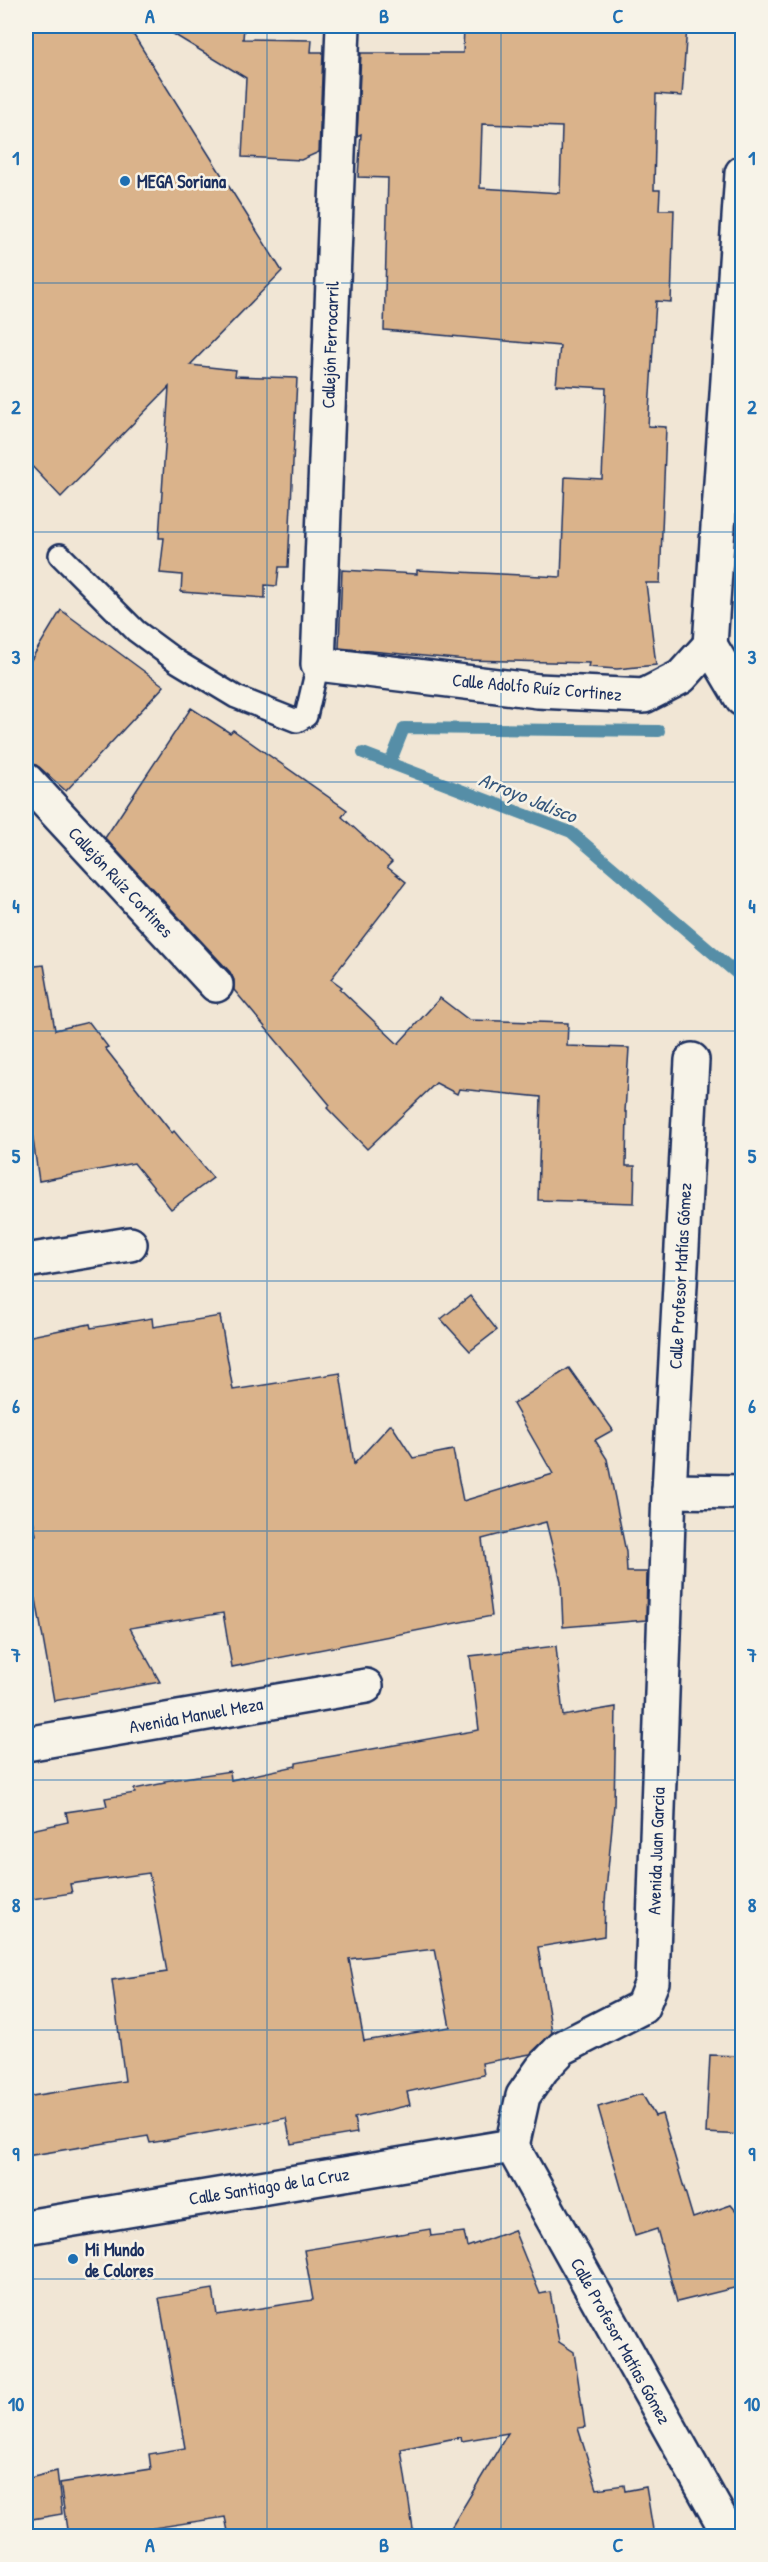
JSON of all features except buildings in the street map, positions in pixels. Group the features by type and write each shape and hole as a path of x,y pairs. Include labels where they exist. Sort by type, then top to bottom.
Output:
{"street":[{"name":"Callejón Ferrocarril","path":"318,664 343,26"},
{"path":"742,173 710,645 742,699"},
{"name":"Calle Adolfo Ruíz Cortinez","path":"318,664 538,691 644,696 681,677 710,645"},
{"name":"Callejón Ruíz Cortines","path":"26,780 216,985"},
{"name":"Calle Profesor Matías Gómez","path":"669,1491 692,1060"},
{"path":"26,1261 130,1244"},
{"path":"669,1491 742,1492"},
{"name":"Avenida Juan Garcia","path":"512,2146 523,2096 542,2069 562,2048 642,2007 652,1982 669,1491"},
{"name":"Avenida Manuel Meza","path":"26,1744 366,1686"},
{"name":"Calle Profesor Matías Gómez","path":"512,2146 730,2536"},
{"name":"Calle Santiago de la Cruz","path":"26,2227 512,2146"}],"lane":[{"path":"60,555 136,631 178,662 236,697 297,721 302,720 306,716 318,664"}],"waterway":[{"path":"390,763 404,728 659,731"},
{"name":"Arroyo Jalisco","path":"363,753 571,832 742,978"}],"place":[{"name":"MEGA Soriana","path":"125,181"},
{"name":"Mi Mundo de Colores","path":"73,2259"}]}
